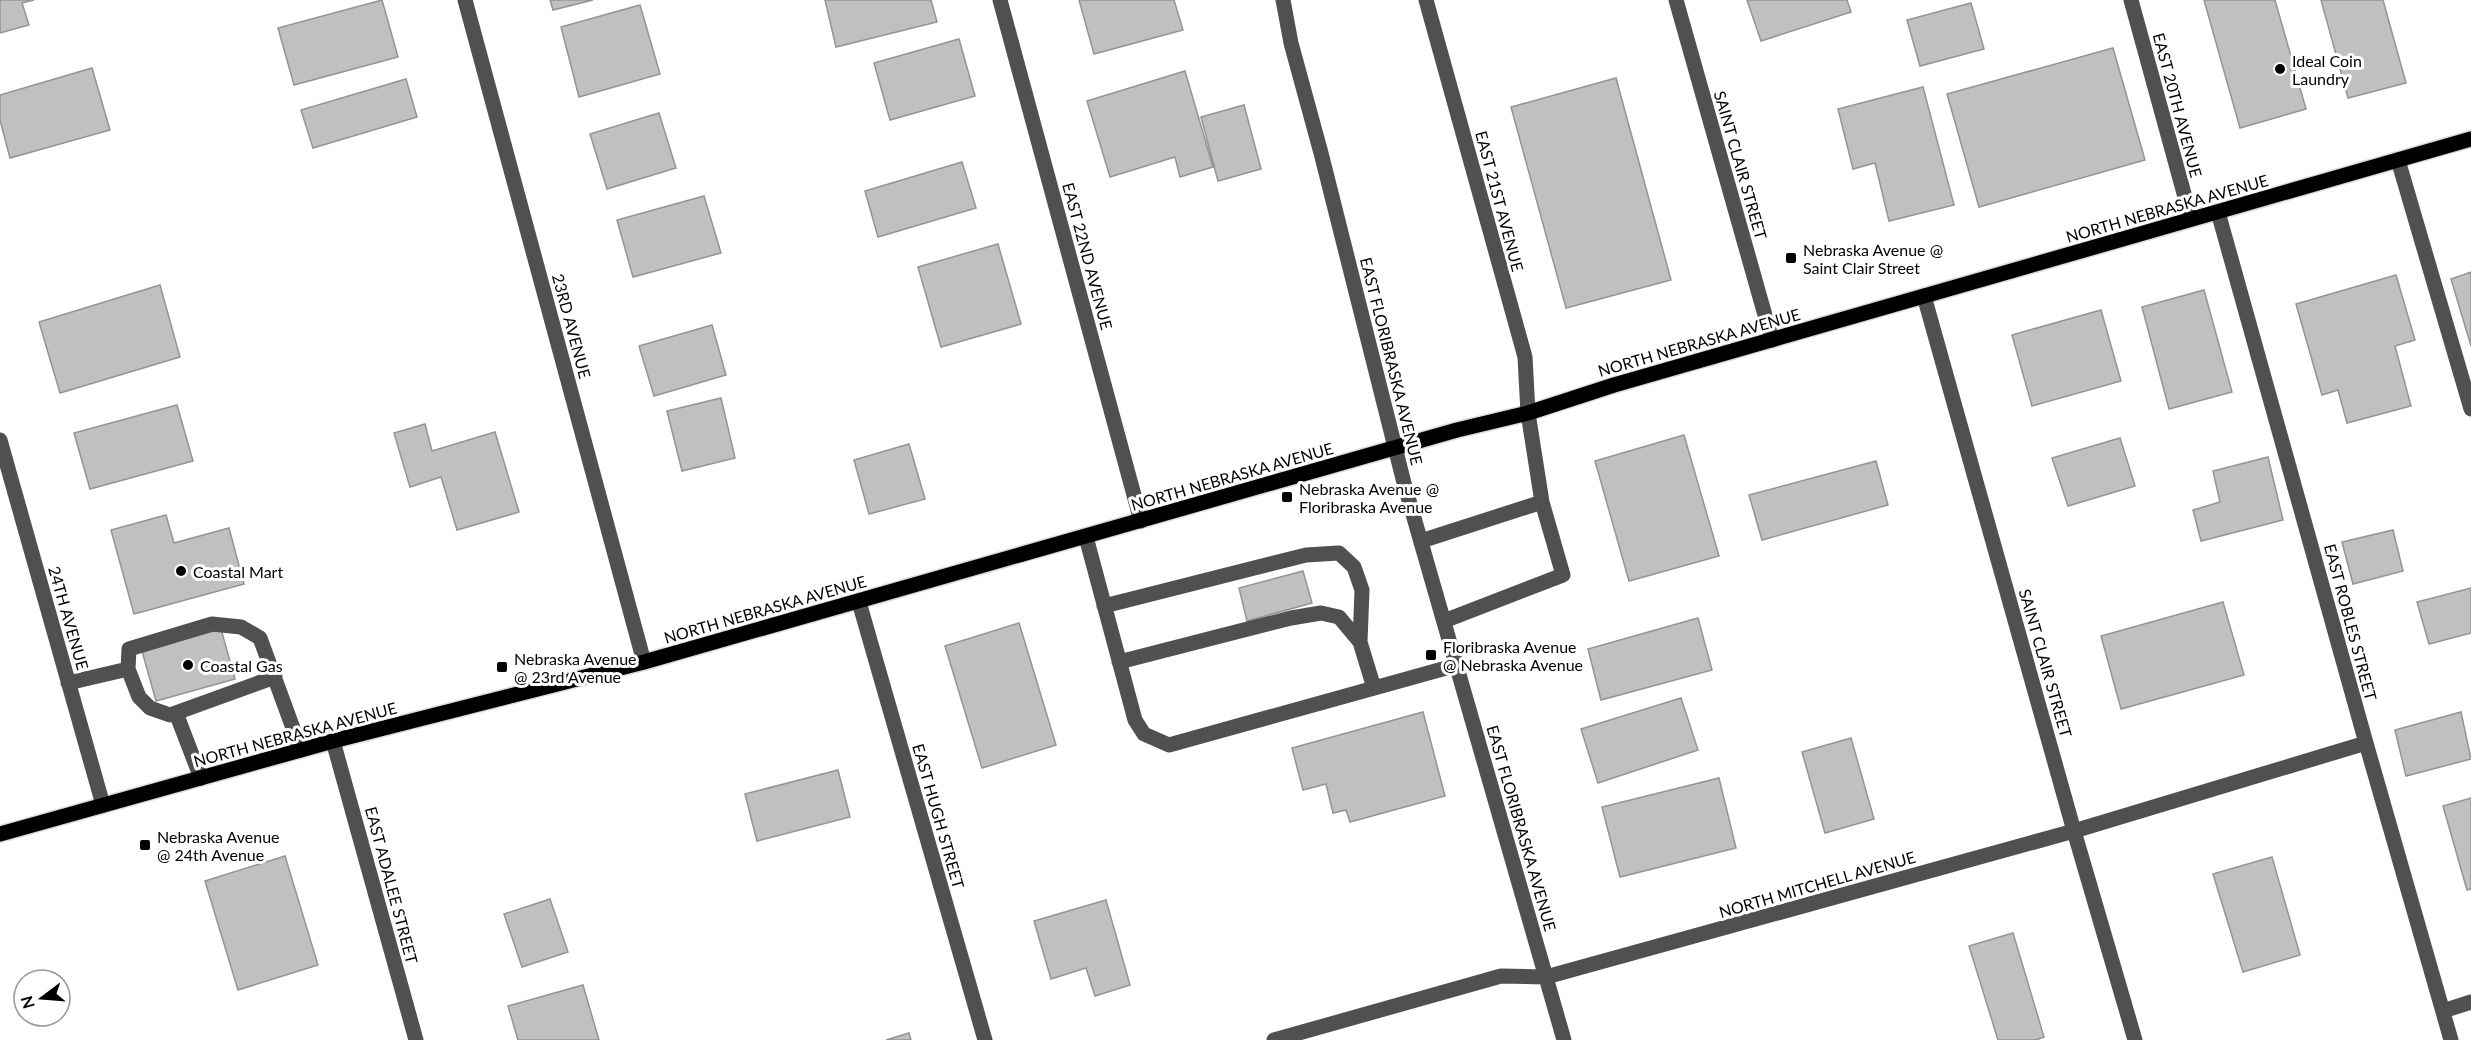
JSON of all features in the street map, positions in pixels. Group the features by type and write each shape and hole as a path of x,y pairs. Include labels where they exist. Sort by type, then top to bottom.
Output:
{"main road":[{"name":"NORTH NEBRASKA AVENUE","path":"0,834 333,741 644,662 859,602 1395,448 1528,413 1614,385 2471,140"}],"street":[{"name":"23RD AVENUE","path":"465,0 644,662"},
{"name":"EAST 22ND AVENUE","path":"1000,0 1142,521"},
{"name":"EAST FLORIBRASKA AVENUE","path":"1283,0 1290,43 1322,153 1395,448 1564,1040"},
{"name":"EAST 21ST AVENUE","path":"1426,0 1525,357 1528,413 1542,502 1563,575 1444,621"},
{"name":"SAINT CLAIR STREET","path":"1676,0 1772,340"},
{"name":"EAST 20TH AVENUE","path":"2131,0 2191,219"},
{"path":"2398,160 2471,409"},
{"name":"EAST ROBLES STREET","path":"2218,212 2451,1040"},
{"name":"SAINT CLAIR STREET","path":"1924,296 2135,1040"},
{"name":"24TH AVENUE","path":"0,440 103,805"},
{"path":"1421,541 1542,502"},
{"path":"1086,537 1135,720 1144,734 1169,745 1457,665"},
{"path":"1104,606 1306,555 1339,553 1354,567 1362,590 1360,642 1374,688"},
{"name":"EAST HUGH STREET","path":"859,602 984,1040"},
{"path":"1119,662 1291,618 1321,613 1339,617 1360,642"},
{"path":"275,677 170,715 150,708 139,697 128,669 129,649 213,624 242,627 260,638 275,677 301,750"},
{"path":"69,682 128,669"},
{"path":"176,713 201,778"},
{"name":"EAST ADALEE STREET","path":"333,741 416,1040"},
{"name":"NORTH MITCHELL AVENUE","path":"1274,1040 1318,1034 1501,976 1546,977 2074,831 2366,743"},
{"path":"2443,1011 2471,1002"}],"building":[{"path":"0,0 34,0 22,3 29,25 0,33"},
{"path":"382,0 398,57 294,85 278,28"},
{"path":"550,0 593,0 553,10"},
{"path":"825,0 931,0 937,22 836,47"},
{"path":"1079,0 1174,0 1183,30 1094,54"},
{"path":"1747,0 1847,0 1851,12 1761,41"},
{"path":"2204,0 2275,0 2306,109 2240,128"},
{"path":"2321,0 2383,0 2406,83 2348,98"},
{"path":"1971,3 1984,49 1920,66 1907,20"},
{"path":"640,5 660,74 579,97 561,27"},
{"path":"959,39 975,96 890,120 874,63"},
{"path":"2113,48 2145,160 1979,207 1947,94"},
{"path":"92,68 110,130 10,158 0,120 0,95"},
{"path":"1185,71 1213,167 1180,177 1175,157 1110,177 1087,101"},
{"path":"1616,78 1671,280 1566,308 1511,107"},
{"path":"406,79 417,117 313,148 301,110"},
{"path":"1923,87 1954,205 1889,221 1875,163 1853,169 1838,109"},
{"path":"1244,105 1261,169 1218,181 1201,117"},
{"path":"659,113 676,168 607,189 590,134"},
{"path":"962,162 976,208 878,237 865,191"},
{"path":"704,196 721,253 633,277 617,220"},
{"path":"998,244 1021,324 941,347 918,267"},
{"path":"2471,272 2471,346 2451,279"},
{"path":"2396,275 2415,340 2395,346 2411,406 2347,423 2338,390 2322,395 2296,304"},
{"path":"160,285 180,357 60,393 39,322"},
{"path":"2204,290 2232,392 2169,409 2142,307"},
{"path":"2101,310 2121,381 2032,406 2012,335"},
{"path":"712,325 726,375 654,396 639,346"},
{"path":"721,398 735,458 682,471 667,411"},
{"path":"177,405 193,461 90,489 74,433"},
{"path":"425,424 432,451 495,432 519,512 457,530 441,477 410,487 394,433"},
{"path":"1684,435 1719,556 1629,581 1595,461"},
{"path":"2120,438 2135,486 2068,506 2052,458"},
{"path":"909,444 925,499 869,514 854,460"},
{"path":"2268,457 2283,520 2201,541 2193,510 2220,502 2213,471"},
{"path":"1876,461 1888,505 1762,540 1749,495"},
{"name":"Coastal Mart","path":"166,515 174,543 229,528 244,584 134,614 111,530"},
{"path":"2393,530 2403,571 2353,584 2342,542"},
{"path":"1303,571 1312,603 1247,621 1239,588"},
{"path":"2471,588 2471,633 2429,644 2417,602"},
{"path":"2223,602 2244,675 2121,709 2101,636"},
{"path":"1698,618 1712,670 1601,700 1588,649"},
{"path":"1019,623 1056,745 982,768 945,646"},
{"name":"Coastal Gas","path":"221,629 235,679 156,701 142,651"},
{"path":"1681,698 1698,750 1598,783 1581,729"},
{"path":"1423,712 1445,796 1350,822 1346,810 1333,813 1326,784 1303,790 1292,748"},
{"path":"2461,712 2471,759 2406,776 2395,730"},
{"path":"1851,738 1874,819 1825,833 1802,752"},
{"path":"838,770 850,817 757,841 745,794"},
{"path":"1719,778 1736,848 1620,877 1602,807"},
{"path":"2471,798 2471,889 2467,890 2443,806"},
{"path":"285,856 318,965 238,990 205,881"},
{"path":"2272,857 2300,955 2243,972 2213,874"},
{"path":"550,899 568,952 522,967 504,914"},
{"path":"1106,900 1130,985 1095,996 1086,968 1051,979 1034,921"},
{"path":"2013,933 2044,1037 2036,1040 1998,1040 1969,946"},
{"path":"583,985 599,1040 518,1040 508,1006"},
{"path":"909,1033 911,1040 886,1040"}],"place":[{"name":"Ideal Coin Laundry","path":"2280,69"},
{"name":"Nebraska Avenue @ Saint Clair Street","path":"1791,258"},
{"name":"Nebraska Avenue @ Floribraska Avenue","path":"1287,497"},
{"name":"Coastal Mart","path":"181,571"},
{"name":"Floribraska Avenue @ Nebraska Avenue","path":"1431,655"},
{"name":"Coastal Gas","path":"188,665"},
{"name":"Nebraska Avenue @ 23rd Avenue","path":"502,667"},
{"name":"Nebraska Avenue @ 24th Avenue","path":"145,845"}]}
